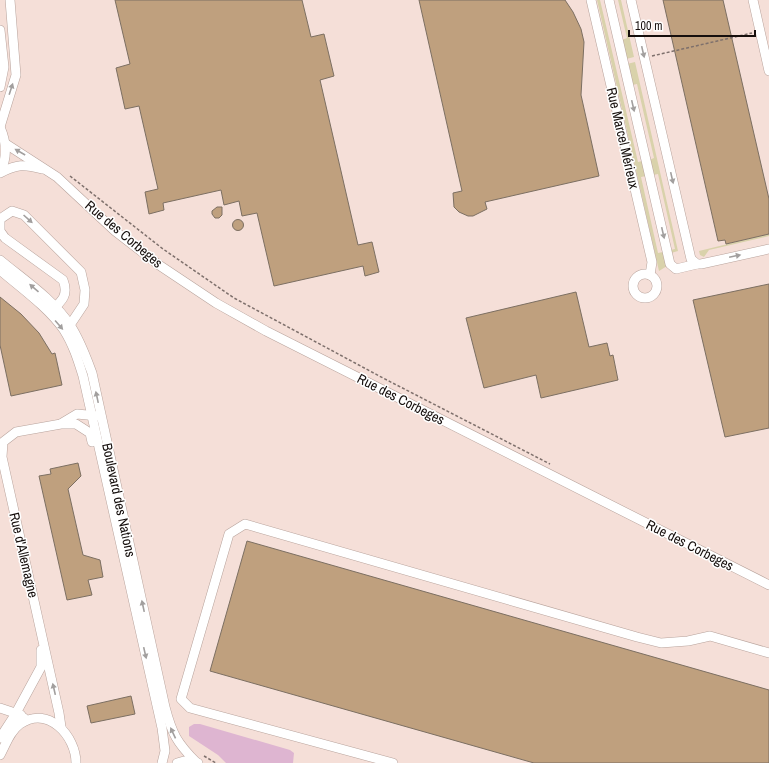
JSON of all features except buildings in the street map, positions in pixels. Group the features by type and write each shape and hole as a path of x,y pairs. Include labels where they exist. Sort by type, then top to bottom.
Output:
{"street":[{"path":"0,172 6,154 6,144 0,127 16,75 10,0"},
{"name":"Rue Marcel Mérieux","path":"591,0 652,262 650,275"},
{"path":"609,0 670,264 676,269 769,249"},
{"path":"631,0 689,254 691,259 697,264"},
{"path":"753,0 769,71"},
{"path":"0,30 4,67 0,87"},
{"name":"Rue des Corbeges","path":"6,144 60,175 115,231 159,265 216,303 266,331 769,585"},
{"name":"Rue des Corbeges","path":"0,172 16,166 27,165 60,175"},
{"path":"52,310 65,295 67,289 63,280 5,238 0,231 0,219 12,211 24,215 81,272 85,290 84,304 70,325"},
{"name":"Boulevard des Nations","path":"0,260 52,310 75,352 83,376 162,728 165,751 162,763"},
{"name":"Boulevard des Nations","path":"0,270 70,325 83,349 92,373 164,707 172,732 180,746 197,763"},
{"name":"Rue d'Allemagne","path":"61,424 77,414 92,415"},
{"path":"92,415 97,416 108,465 117,488"},
{"name":"Rue d'Allemagne","path":"61,727 2,457 3,442 16,432 61,424 76,424 90,433 112,507"},
{"path":"393,763 190,708 181,699 229,534 245,524 661,643 688,641 710,636 769,653"},
{"name":"Rue d'Allemagne","path":"16,713 41,667 42,635"},
{"path":"0,708 32,718"},
{"path":"0,738 13,718 42,719 61,727 73,744 76,759 85,763"},
{"path":"0,755 12,732 20,724 32,718"},
{"path":"177,763 197,763"}],"path":[{"path":"644,58 760,31"},
{"path":"60,175 77,180 163,249 234,298 382,378 551,464"}],"shaded area":[{"path":"597,0 600,0 638,162 642,161 646,176 641,177 658,253 663,252 667,266 659,271"},
{"path":"618,0 621,0 634,57 626,59 622,40 627,38"},
{"path":"635,62 678,251 671,253 670,250 675,249 658,174 653,175 649,160 654,158 637,84 632,85 627,64"},
{"path":"769,234 769,236 709,250 704,257 700,255 699,251"},
{"path":"194,724 200,724 290,750 294,753 293,763 226,763 218,755 189,736 189,727"}]}
